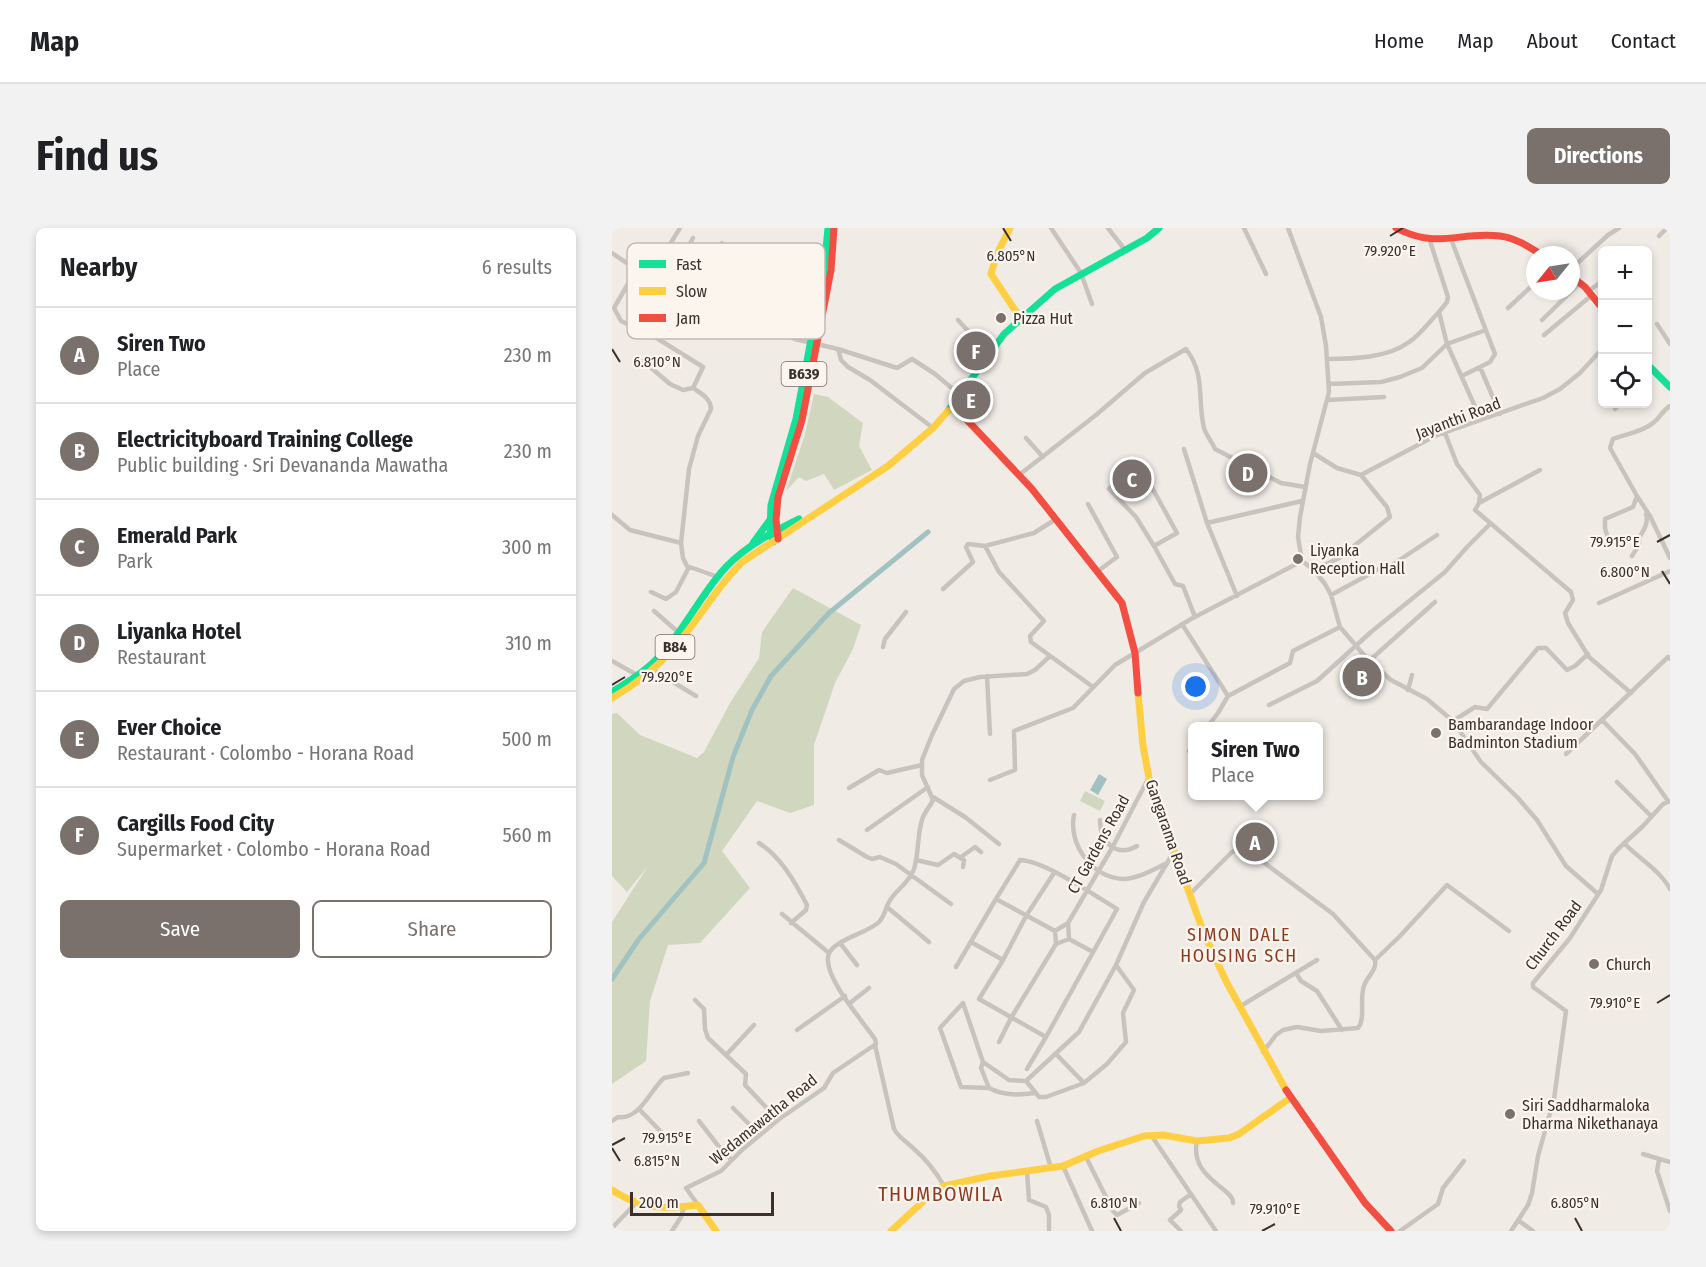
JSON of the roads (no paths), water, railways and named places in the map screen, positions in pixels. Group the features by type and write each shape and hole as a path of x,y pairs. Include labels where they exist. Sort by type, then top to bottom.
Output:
{"main road":[{"name":"B639","path":"825,269 828,228"},
{"name":"B639","path":"825,295 831,270 834,228"},
{"path":"1010,228 996,256 991,273 1021,319"},
{"name":"B84","path":"612,698 633,686 653,670 674,648 735,558 751,546 774,537 814,513 888,466 933,428 953,405 1004,334 1021,319 1055,290 1159,228"},
{"path":"1396,228 1416,238 1430,241 1503,232 1527,246"},
{"path":"1580,283 1595,296"},
{"name":"B639","path":"774,537 776,510 802,420 814,339"},
{"name":"B639","path":"774,537 770,520 774,491 789,445 815,339"},
{"path":"1652,370 1670,387"},
{"name":"Gangarama Road","path":"953,405 1019,475 1122,603 1135,653 1143,746 1149,777 1173,853 1204,934 1239,1007 1290,1098 1354,1188 1391,1231"},
{"path":"776,510 782,518 792,522"},
{"name":"B84","path":"612,692 651,665 720,579 792,522 814,513"},
{"path":"751,546 770,520"},
{"path":"891,1231 930,1195 944,1186 990,1176 1063,1166 1136,1138 1151,1135 1197,1141 1222,1140 1239,1134 1290,1098"},
{"path":"612,1190 636,1203 659,1209 698,1205 716,1231"}],"street":[{"path":"671,243 680,228"},
{"path":"1051,228 1081,273 1092,304"},
{"path":"1108,228 1125,250"},
{"path":"1244,228 1266,274"},
{"path":"1288,228 1321,317 1329,384 1328,400 1302,501 1298,537 1302,561 1314,570 1331,595 1340,627 1369,661 1391,680 1427,699 1453,721 1481,762 1537,820 1566,866 1598,894"},
{"path":"1580,261 1619,228"},
{"path":"1659,236 1667,228"},
{"path":"690,243 693,238"},
{"path":"1451,240 1495,354 1490,362 1462,376"},
{"path":"1327,359 1384,354 1396,350 1410,342 1439,312 1448,297 1430,241"},
{"path":"612,253 627,264"},
{"path":"627,284 614,308 621,321 627,324"},
{"path":"1508,308 1526,291"},
{"path":"612,296 617,299"},
{"path":"1544,335 1595,296"},
{"path":"1542,320 1563,300"},
{"path":"1439,312 1447,344 1481,420"},
{"path":"958,320 989,354"},
{"path":"1657,324 1670,344"},
{"path":"1329,384 1381,382 1400,377 1422,368 1447,344 1485,330"},
{"path":"658,339 703,367 693,388"},
{"path":"795,339 814,342 897,368 912,358 960,395"},
{"path":"838,349 842,360 848,367 870,380 933,428"},
{"path":"1019,475 1145,374 1186,349 1194,359 1200,375 1204,430 1215,449 1281,483 1305,487"},
{"name":"Jayanthi Road","path":"1361,475 1389,459 1444,434 1543,398 1560,389 1580,373 1598,353"},
{"path":"643,361 670,384 683,390 693,388 708,399 711,409 699,436 689,469 681,543 683,558 688,567 720,579"},
{"path":"1480,367 1500,414"},
{"path":"1328,400 1384,398"},
{"path":"1670,406 1663,410 1653,423 1639,431 1613,439 1610,448 1650,516 1670,558"},
{"path":"1444,434 1457,464 1480,495 1475,510 1570,592 1573,598 1566,610 1566,618 1588,654 1631,693"},
{"path":"1026,438 1043,457"},
{"path":"1184,449 1207,523 1237,596"},
{"path":"1313,453 1337,468 1361,475 1387,507 1390,517 1339,558 1314,570"},
{"path":"1154,546 1177,532 1138,462 1109,489 1136,517 1174,584 1183,586 1195,617"},
{"path":"1479,503 1540,470"},
{"path":"1609,542 1605,519 1633,507 1637,496"},
{"path":"1632,556 1640,545 1639,538 1648,520 1637,496"},
{"path":"1207,523 1302,501"},
{"path":"1088,504 1117,557 1098,571"},
{"path":"612,515 630,530 681,543"},
{"path":"943,589 973,562 966,545 985,546 1034,533 1056,519"},
{"path":"1269,705 1317,681 1356,645 1445,572 1490,524"},
{"path":"1331,595 1381,568 1386,569 1437,535"},
{"path":"985,546 999,572 1044,621 1030,636 1031,642 1093,687"},
{"path":"990,780 1015,770 1014,731 1073,708 1115,664 1182,624 1302,561"},
{"path":"651,592 666,599 676,592 688,567"},
{"path":"1599,603 1670,571"},
{"path":"1369,661 1435,602"},
{"path":"654,611 678,632"},
{"path":"883,647 885,639 906,612"},
{"path":"1182,624 1228,696"},
{"path":"1211,722 1228,696 1290,663 1293,651 1340,627"},
{"path":"1453,721 1475,706 1484,710 1488,708 1538,648 1546,648 1566,670 1575,666 1588,654"},
{"path":"999,844 973,823 933,797 922,775 922,765 932,735 954,689 970,679 1027,674 1050,656"},
{"path":"1566,754 1668,657 1670,659"},
{"path":"612,661 637,675"},
{"path":"653,670 696,696"},
{"path":"1408,690 1412,675"},
{"path":"987,676 990,734"},
{"path":"1603,720 1635,754 1669,801"},
{"path":"849,788 879,770 887,773 922,765"},
{"name":"CT Gardens Road","path":"1055,931 1068,923 1112,848 1149,777"},
{"path":"1617,782 1652,816"},
{"path":"867,830 928,787"},
{"path":"933,797 933,802 922,818 916,860 911,876 889,901 878,923 840,943 829,953 829,973 875,1039 894,1129 898,1136 934,1168 944,1186"},
{"name":"Church Road","path":"1511,1231 1528,1205 1532,1193 1539,1150 1554,1099 1566,1011 1533,987 1533,983 1570,938 1598,894 1612,856 1663,804 1669,801"},
{"path":"1074,815 1073,827 1079,851 1099,871 1122,879 1133,877 1167,863"},
{"path":"1100,820 1102,834 1112,848 1120,851 1137,846"},
{"path":"838,840 867,857 872,859 880,857 896,864 951,904"},
{"path":"759,843 780,862 807,905 806,910 792,922"},
{"path":"1624,843 1662,875 1670,889"},
{"path":"961,857 975,847 981,852"},
{"path":"1190,894 1232,852 1243,847 1333,914 1375,960 1376,967 1364,985 1361,1026 1342,1030 1321,1031 1297,1027 1283,1030 1276,1035 1263,1052"},
{"path":"1036,1093 1013,1095 999,1093 989,1088 961,1087 940,1028 963,1003 983,1062 1009,1080 1026,1081 1079,1032 1116,965 1144,902 1173,853"},
{"path":"916,860 938,865 954,854 964,860 963,867"},
{"path":"956,967 1020,860 1054,873 1116,909 1027,1070"},
{"path":"1046,1037 979,999 1026,916 1054,873"},
{"path":"1375,960 1447,885 1509,931"},
{"path":"996,899 1055,931 1056,944 999,1042"},
{"path":"887,907 929,942"},
{"path":"782,914 829,953"},
{"path":"1068,923 1069,939"},
{"path":"1056,944 1069,939 1093,952"},
{"path":"971,942 1003,960"},
{"path":"840,943 857,965"},
{"path":"1239,1007 1317,960"},
{"path":"1026,1081 1039,1097 1046,1097 1084,1083 1107,1064 1126,1042 1123,1013 1134,990 1116,965"},
{"path":"1296,973 1301,981 1317,991 1342,1030"},
{"path":"850,1003 869,988"},
{"path":"797,1030 845,996"},
{"path":"695,1000 704,1009 708,1038 746,1074 746,1085 778,1120"},
{"path":"727,1054 754,1025"},
{"name":"Wedamawatha Road","path":"698,1205 686,1188 721,1171 778,1120 824,1088 833,1073 875,1045"},
{"path":"1056,1054 1084,1083"},
{"path":"983,1062 981,1068 989,1088"},
{"path":"612,1121 632,1114 664,1078 688,1073"},
{"path":"639,1108 663,1134"},
{"path":"733,1108 760,1135"},
{"path":"699,1121 732,1160"},
{"path":"1037,1121 1051,1168"},
{"path":"1151,1135 1216,1231"},
{"path":"1197,1141 1195,1155 1201,1168 1231,1195 1233,1203"},
{"path":"1643,1154 1670,1162"},
{"path":"1086,1157 1117,1215 1139,1203"},
{"path":"1659,1160 1657,1171 1670,1211"},
{"path":"1400,1231 1438,1204 1445,1184 1464,1161"},
{"path":"1063,1166 1092,1231"},
{"path":"1027,1172 1029,1200 1046,1207 1050,1231"},
{"path":"1181,1231 1170,1220 1179,1214 1180,1202 1191,1194"},
{"path":"612,1228 636,1203"},
{"path":"672,1231 684,1207"},
{"path":"1518,1221 1533,1231"}],"water":[{"path":"1099,774 1107,779 1098,795 1090,790"}],"waterway":[{"path":"612,979 639,939 704,863 733,757 752,710 771,676 829,613 928,532"}],"place":[{"name":"Pizza Hut","path":"1001,318"},
{"name":"Cargills Food City","path":"976,351"},
{"name":"Ever Choice","path":"971,400"},
{"name":"Liyanka Hotel","path":"1248,473"},
{"name":"Emerald Park","path":"1132,479"},
{"name":"Liyanka Reception Hall","path":"1298,559"},
{"name":"Electricityboard Training College","path":"1362,677"},
{"name":"Bambarandage Indoor Badminton Stadium","path":"1436,733"},
{"name":"Siren Two","path":"1255,842"},
{"name":"Church","path":"1594,964"},
{"name":"Siri Saddharmaloka Dharma Nikethanaya","path":"1510,1114"}],"district":[{"name":"SIMON DALE HOUSING SCH","path":"1239,945"},
{"name":"THUMBOWILA","path":"941,1194"}]}
